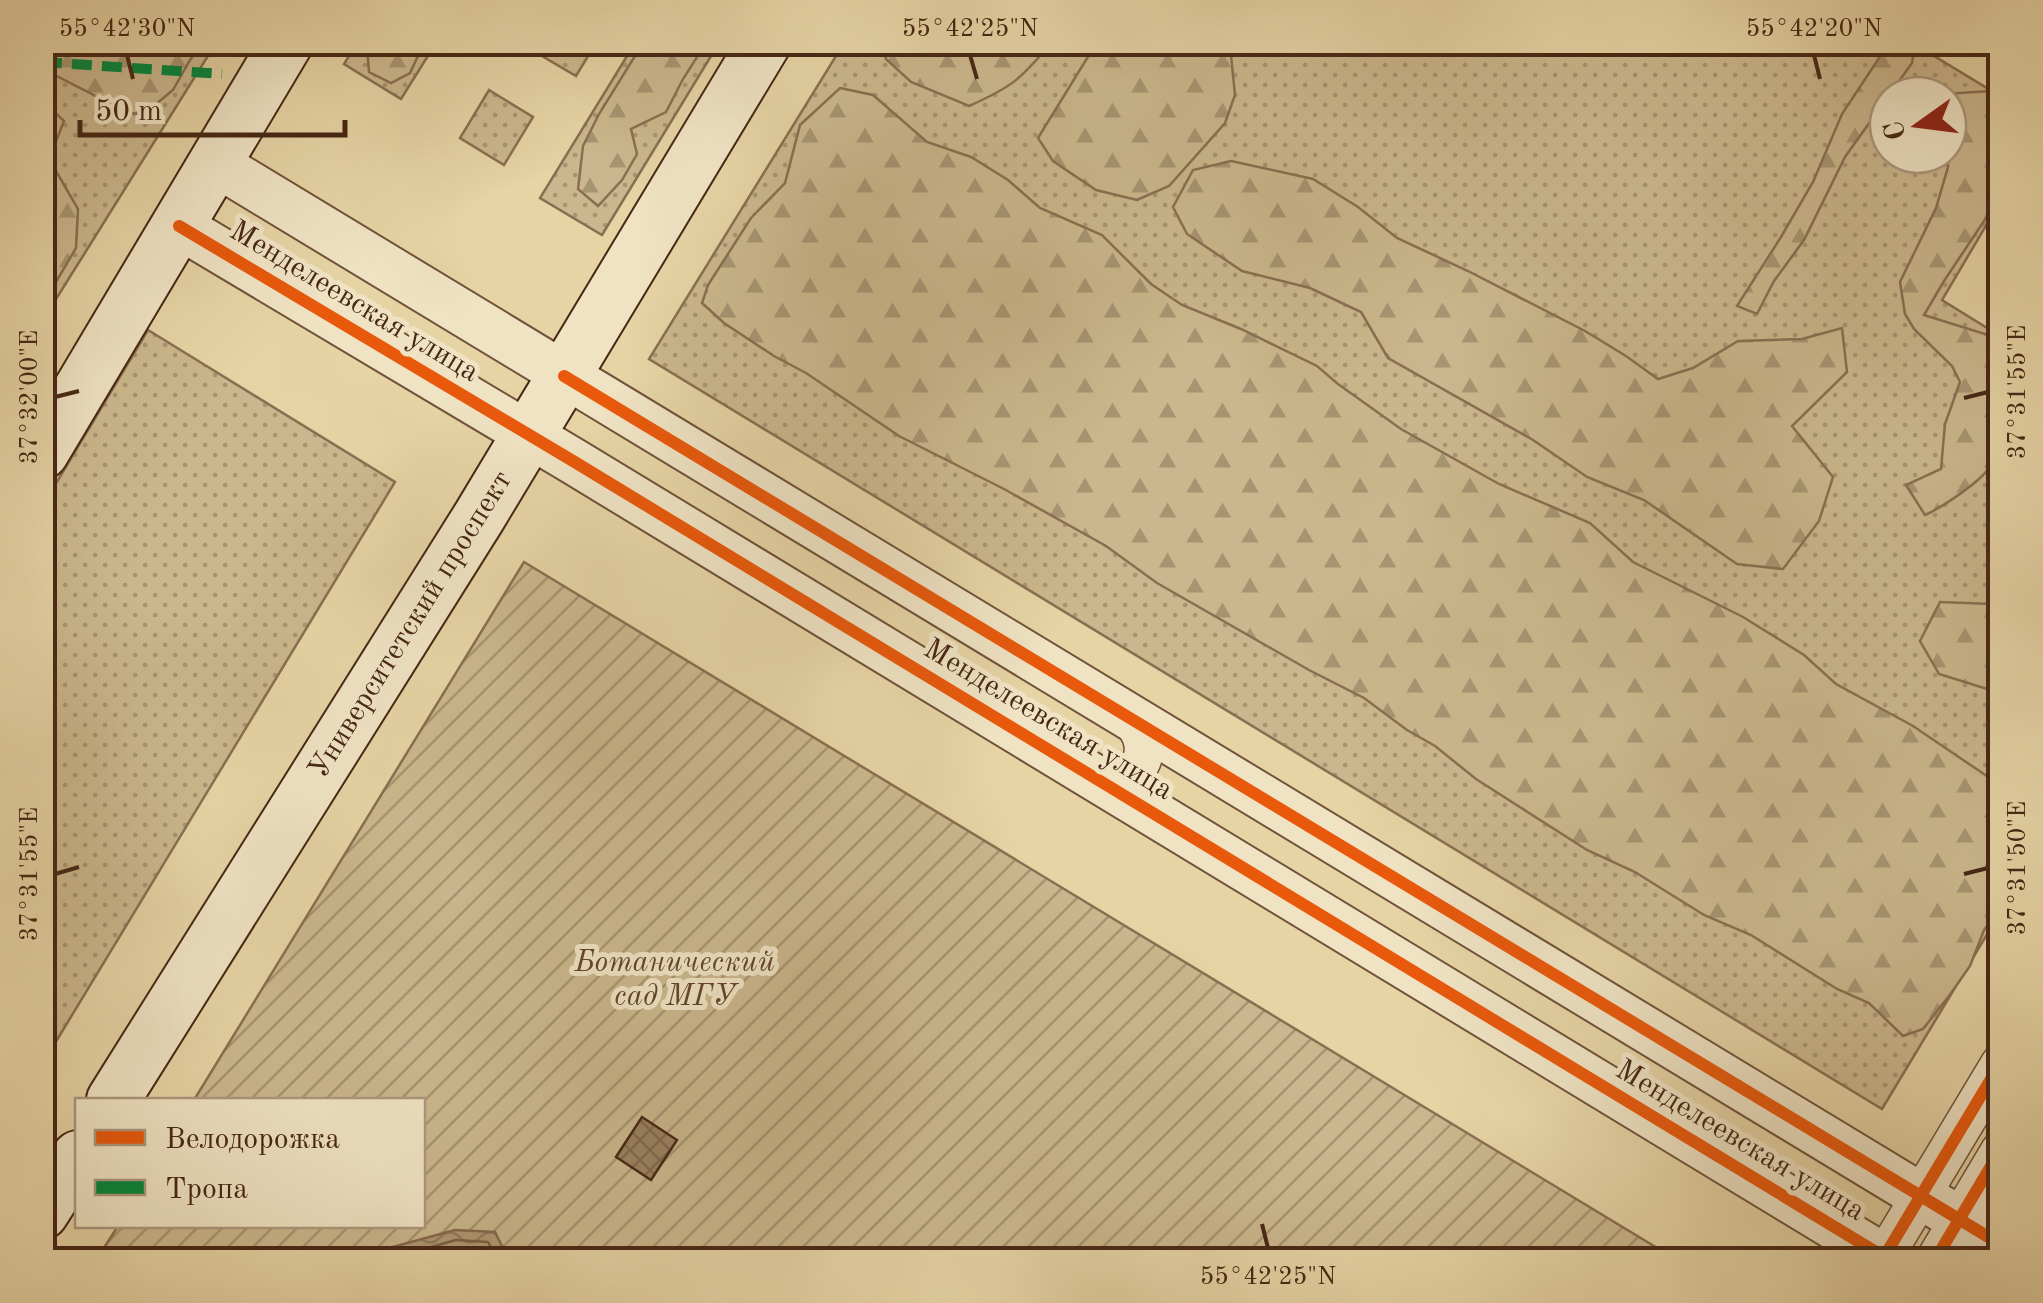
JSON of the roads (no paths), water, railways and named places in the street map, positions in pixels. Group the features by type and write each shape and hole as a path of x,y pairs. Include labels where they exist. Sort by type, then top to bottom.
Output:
{"main road":[{"path":"42,453 287,42"},
{"name":"Университетский проспект","path":"114,1098 528,435 765,42"},
{"path":"42,1213 75,1162"}],"street":[{"name":"Менделеевская улица","path":"215,164 2000,1244"},
{"name":"Менделеевская улица","path":"179,226 1886,1259"},
{"path":"1092,777 1119,780 1140,765 1144,738 1128,717"},
{"path":"1886,1259 2000,1064"},
{"path":"1935,1260 2000,1151"}],"water":[{"path":"455,1230 495,1232 509,1260 304,1260 322,1252 389,1248"}],"park label":[{"name":"Ботанический сад МГУ","path":"675,980"}]}
